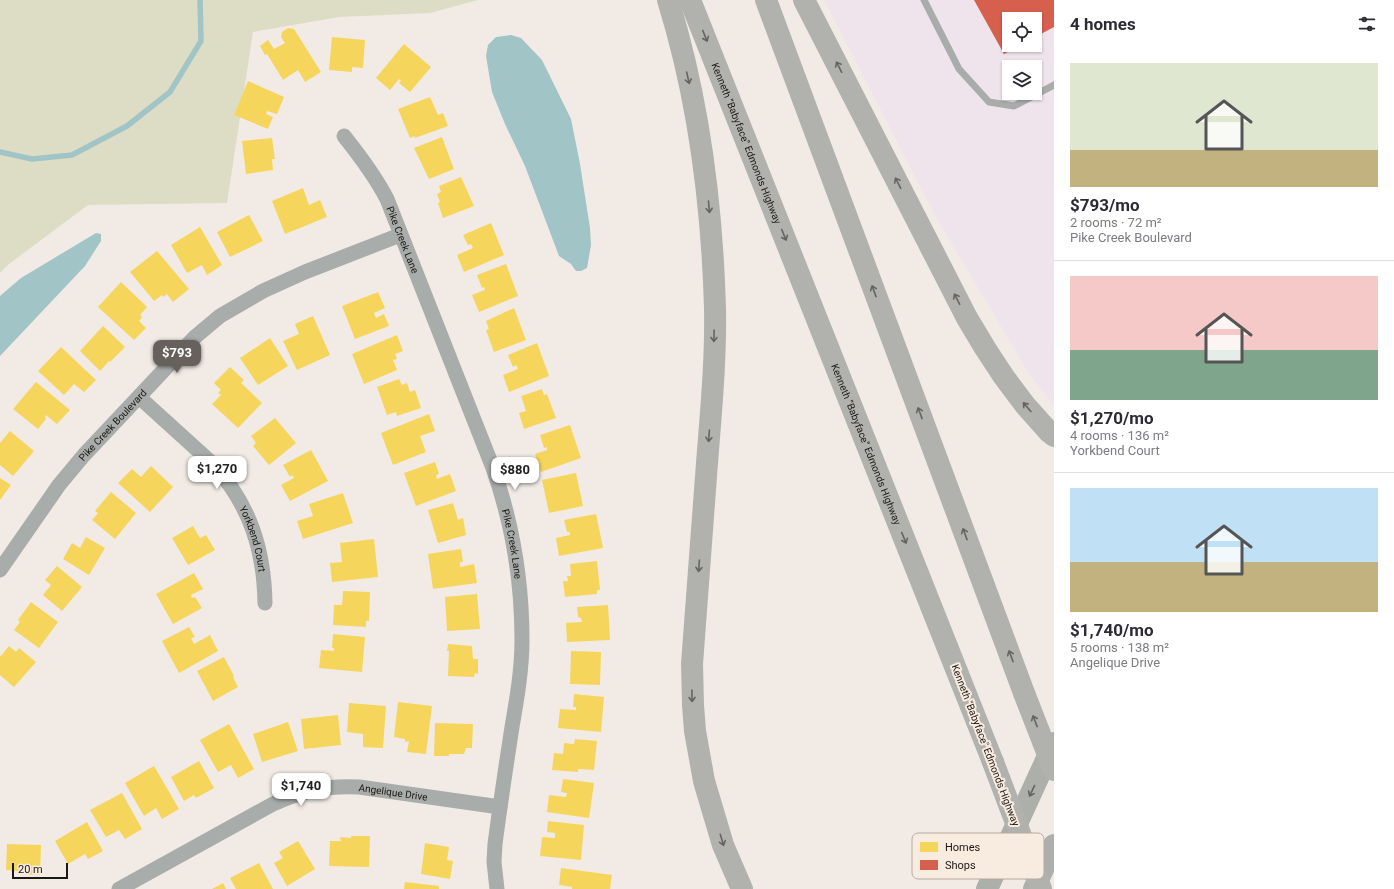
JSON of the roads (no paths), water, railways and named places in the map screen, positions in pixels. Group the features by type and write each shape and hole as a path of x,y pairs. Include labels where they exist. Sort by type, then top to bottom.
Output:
{"highway":[{"path":"668,0 674,18 696,111 707,188 715,309 712,391 692,664 693,705 696,737 704,781 723,845 742,889"},
{"name":"Kenneth \"Babyface\" Edmonds Highway","path":"690,0 1020,833"},
{"path":"766,0 1054,770"},
{"path":"804,0 967,318 985,348 1015,392 1054,436"},
{"name":"Kenneth \"Babyface\" Edmonds Highway","path":"1037,879 1041,889"}],"main road":[{"path":"1013,833 1054,743"},
{"path":"1044,867 1054,845"},
{"path":"987,889 992,879"},
{"path":"1034,889 1039,879"}],"street":[{"name":"Pike Creek Lane","path":"344,136 358,153 380,185 386,199 493,468 505,502 515,546 521,599 521,663 519,686 494,855 497,889"},
{"name":"Pike Creek Boulevard","path":"0,570 59,485 84,455 139,397 171,360 220,316 232,308 278,284 400,235"},
{"name":"Yorkbend Court","path":"139,397 214,465 236,493 253,528 258,543 264,578 265,603"},
{"name":"Angelique Drive","path":"119,889 273,804 298,794 326,787 359,787 500,807"}],"lane":[{"path":"924,0 959,69 989,102 1014,106 1054,85"}],"water":[{"path":"511,35 521,38 542,60 571,119 590,228 591,245 587,268 581,271 576,271 571,264 559,256 525,166 492,92 486,56 488,45 496,37"},
{"path":"96,233 101,234 101,241 85,266 0,356 0,296 21,278"}],"waterway":[{"path":"0,152 32,159 72,155 127,126 170,92 201,41 200,0"}]}
